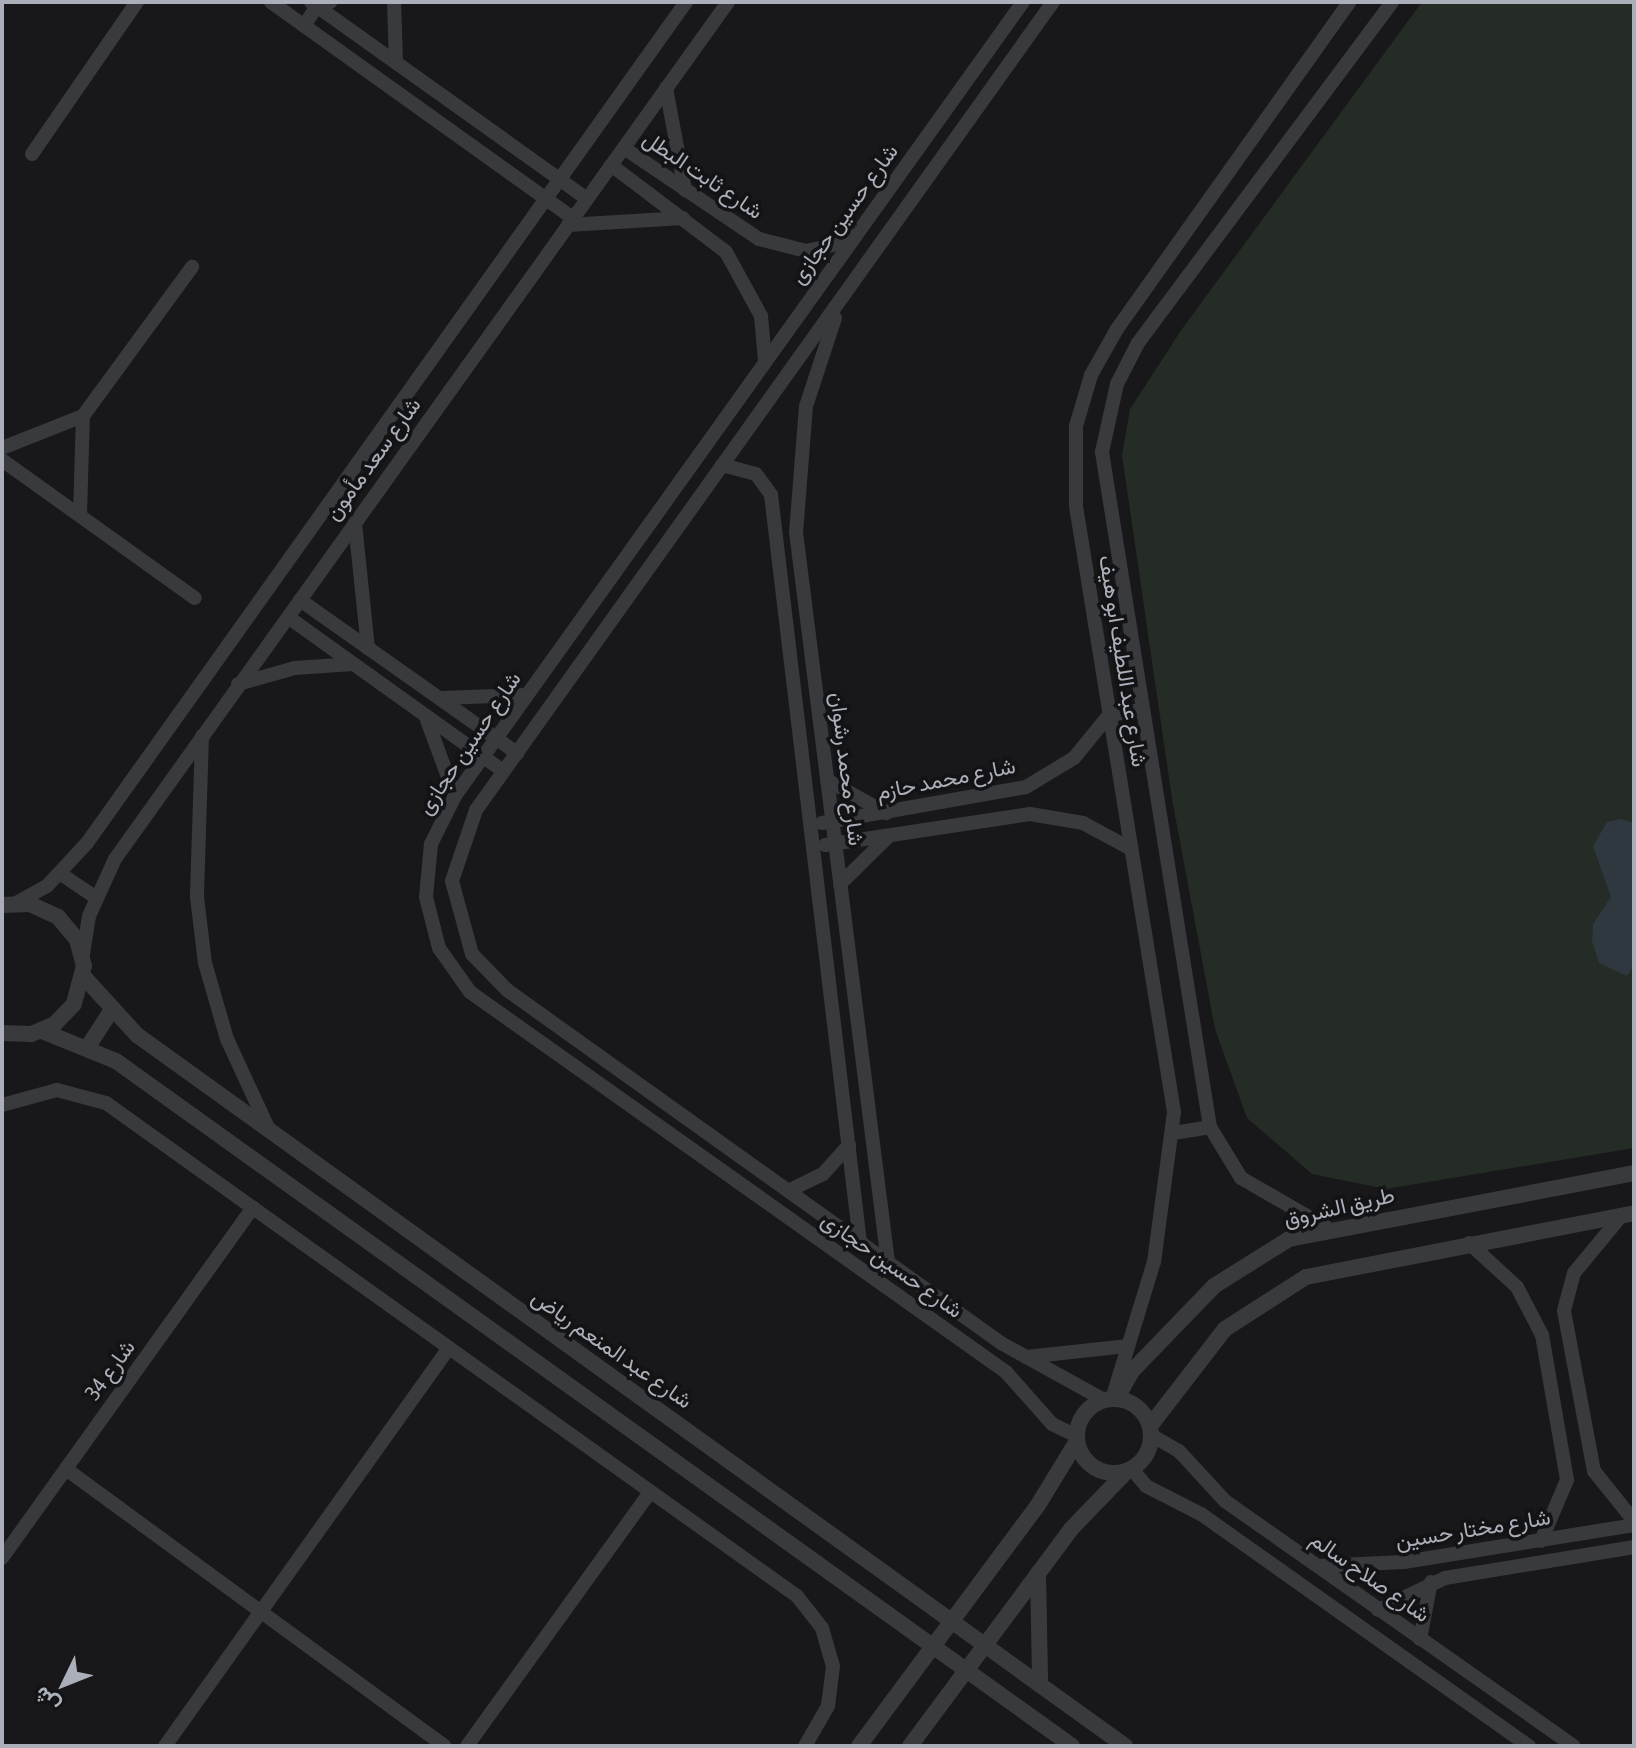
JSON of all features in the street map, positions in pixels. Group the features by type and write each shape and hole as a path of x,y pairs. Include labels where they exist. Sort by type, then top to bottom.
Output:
{"street":[{"path":"394,2 396,63"},
{"name":"شارع سعد مأمون","path":"9,904 61,874 686,2"},
{"name":"شارع سعد مأمون","path":"82,955 95,897 202,736 728,2"},
{"name":"شارع حسين حجازى","path":"1023,2 455,796 431,844 426,897 439,948 470,992 1006,1372 1052,1424 1077,1438"},
{"name":"شارع حسين حجازى","path":"1053,2 503,771 455,856 454,907 472,954 507,990 1021,1357 1111,1399"},
{"name":"شارع عبد اللطيف ابو هيف","path":"1111,1399 1157,1248 1173,1133 1073,479 1082,400 1117,329 1349,2"},
{"name":"شارع عبد اللطيف ابو هيف","path":"1326,1227 1241,1178 1210,1127 1101,476 1117,384 1138,343 1392,2"},
{"path":"32,154 138,3"},
{"path":"274,3 546,199 571,221 686,218"},
{"path":"304,26 319,3 396,63 587,199"},
{"path":"666,88 685,190"},
{"name":"شارع ثابت البطل","path":"624,148 685,190 782,247 830,249 852,241"},
{"name":"شارع ثابت البطل","path":"611,165 686,218 741,271 761,316 765,363"},
{"path":"861,227 882,242"},
{"path":"2,448 83,416 192,267"},
{"name":"شارع محمد رشوان","path":"849,288 817,365 796,490 834,843 888,1262"},
{"path":"80,515 83,416"},
{"path":"2,460 195,598"},
{"name":"شارع محمد رشوان","path":"722,465 756,474 771,495 849,1145 865,1246"},
{"path":"355,523 368,648"},
{"path":"300,600 517,753"},
{"path":"288,617 503,771"},
{"path":"238,684 295,668 353,664"},
{"path":"439,698 527,695"},
{"path":"1109,715 1139,710"},
{"path":"422,713 455,796"},
{"name":"شارع محمد حازم","path":"810,825 1026,787 1074,758 1109,715"},
{"path":"202,736 197,897 205,963 227,1039 269,1130"},
{"path":"827,780 886,813"},
{"name":"شارع محمد حازم","path":"813,847 1030,814 1083,823 1131,849"},
{"path":"840,884 892,834"},
{"path":"61,874 95,897"},
{"path":"9,904 58,917 82,955 84,977 66,1015 42,1031"},
{"name":"شارع عبد المنعم رياض","path":"84,977 111,1011 269,1130 954,1618 1125,1746"},
{"path":"89,1045 111,1011"},
{"path":"4,1035 42,1031 89,1045 1072,1746"},
{"path":"2,1105 40,1091 90,1096 253,1208 797,1596 822,1628 832,1686 805,1746"},
{"path":"1173,1133 1210,1127"},
{"path":"788,1191 823,1174 849,1145"},
{"name":"طريق الشروق","path":"1111,1399 1133,1370 1220,1280 1269,1248 1326,1227 1634,1173"},
{"name":"شارع 34","path":"2,1558 253,1208"},
{"path":"910,1746 1038,1573 1130,1469 1150,1431 1225,1329 1277,1291 1337,1267 1628,1214"},
{"path":"1628,1214 1574,1273 1564,1311 1594,1471 1634,1523"},
{"path":"1469,1243 1517,1287 1542,1335 1567,1480 1541,1541"},
{"path":"857,1267 865,1246"},
{"path":"535,1361 553,1335"},
{"path":"1021,1357 1128,1346"},
{"path":"165,1746 449,1348"},
{"path":"859,1746 954,1618 1077,1438 1084,1413 1111,1399 1137,1407 1150,1431"},
{"name":"شارع صلاح سالم","path":"1150,1431 1179,1451 1225,1501 1574,1746"},
{"path":"1077,1438 1095,1468 1130,1469"},
{"path":"66,1469 445,1746"},
{"name":"شارع صلاح سالم","path":"1130,1469 1146,1486 1201,1514 1529,1746"},
{"path":"467,1746 650,1492"},
{"name":"شارع مختار حسين","path":"1317,1566 1404,1562 1634,1523"},
{"name":"شارع مختار حسين","path":"1378,1610 1431,1582 1634,1547"},
{"path":"1038,1573 1040,1681"},
{"path":"1420,1639 1431,1582"}],"shaded area":[{"path":"1422,2 1634,2 1634,1148 1386,1189 1312,1174 1247,1118 1215,1029 1172,799 1122,455 1130,409 1182,329"},
{"path":"1621,819 1634,823 1634,966 1627,976 1599,963 1592,941 1593,924 1611,897 1593,846 1607,822"}]}
